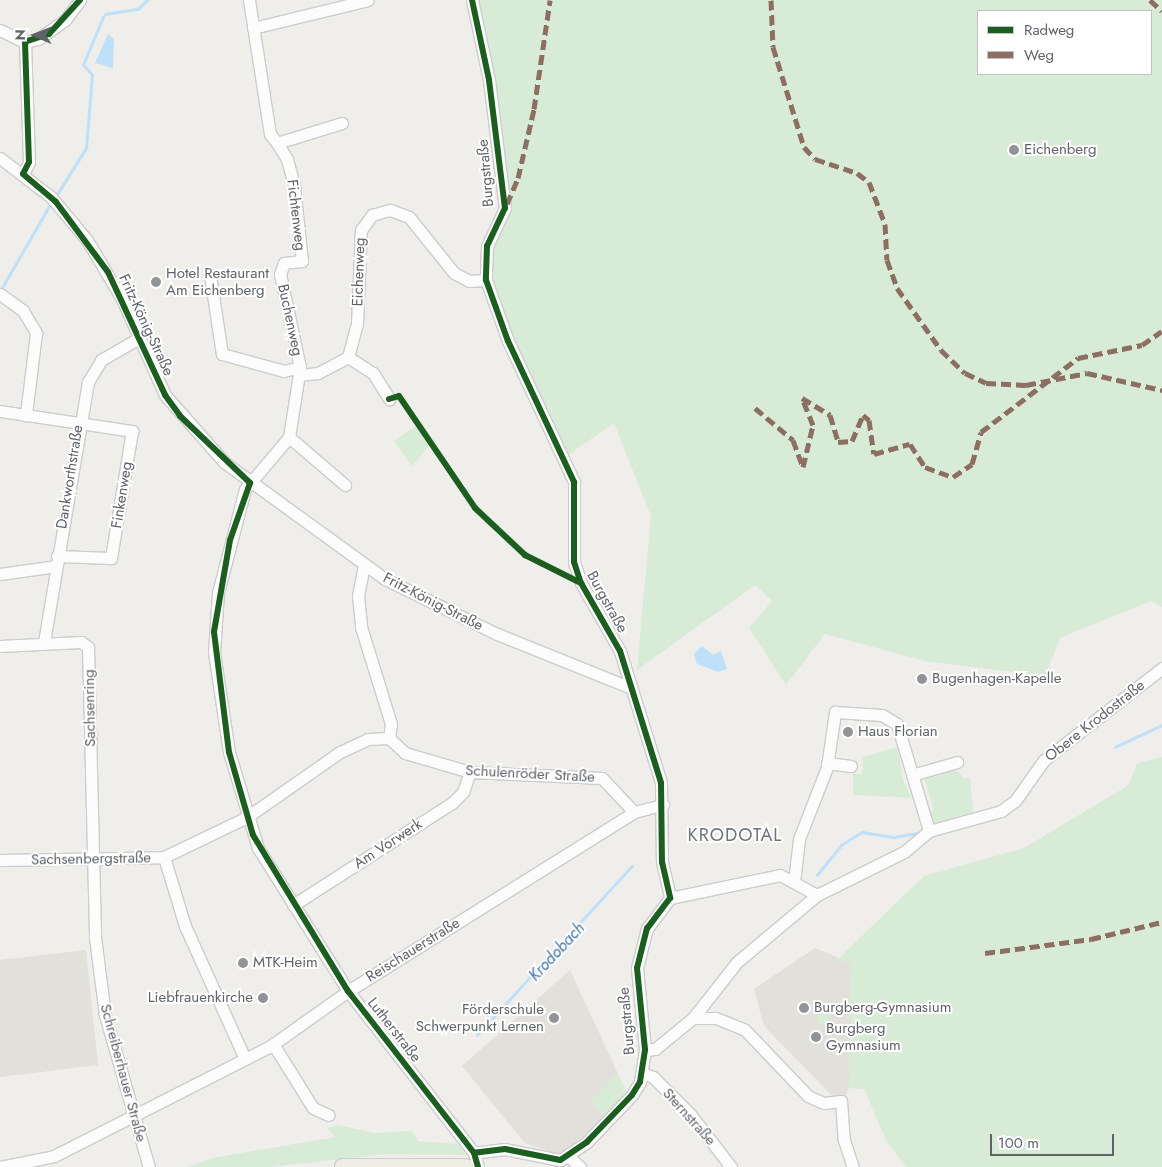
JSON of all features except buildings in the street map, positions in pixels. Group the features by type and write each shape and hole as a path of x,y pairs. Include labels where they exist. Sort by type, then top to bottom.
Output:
{"highway":[{"path":"343,1167 473,1161"}],"street":[{"path":"0,30 25,42 49,34 80,0"},
{"name":"Fichtenweg","path":"249,0 270,134 288,159 294,186 302,261 284,263 280,274"},
{"path":"253,28 368,0"},
{"name":"Burgstraße","path":"472,0 489,80 505,208 488,246 486,280 508,341 568,465 576,490 577,575 603,616 631,688 661,783 663,805 662,862 670,898 647,928 637,968 644,1050 642,1073 616,1115 568,1157"},
{"path":"23,174 29,162 25,42"},
{"path":"277,143 342,124"},
{"name":"Fritz-König-Straße","path":"0,158 54,200 108,272 165,395 180,416 250,483 364,565 497,634 631,688"},
{"name":"Eichenweg","path":"348,356 357,324 361,230 372,215 390,210 409,217 454,272 469,280 486,280"},
{"name":"Buchenweg","path":"280,274 300,371 289,436"},
{"name":"Buchenweg","path":"210,275 222,354 284,371 300,371"},
{"path":"1,295 23,311 36,333 26,416"},
{"name":"Dankworthstraße","path":"44,642 78,426 88,382 98,364 140,338"},
{"path":"300,371 318,373 348,356 373,373 388,399"},
{"path":"0,411 78,426"},
{"name":"Finkenweg","path":"56,561 106,560 113,554 132,431 88,422 78,426"},
{"path":"250,483 289,436 346,485"},
{"name":"Lutherstraße","path":"250,483 230,540 214,632 224,725 247,817 258,848 348,991 473,1161"},
{"path":"0,574 56,561"},
{"path":"364,565 358,596 361,627 391,724 389,738"},
{"name":"Sachsenring","path":"0,646 44,642 86,643 89,650 92,859"},
{"name":"Obere Krodostraße","path":"644,1050 654,1049 693,1018 737,962 817,895 904,852 929,831 1001,811 1015,801 1044,760 1162,668"},
{"path":"794,882 799,839 827,762 835,712 890,718 898,724 929,831"},
{"name":"Sachsenbergstraße","path":"0,860 164,857 247,817 340,752 368,739 389,738"},
{"name":"Schulenröder Straße","path":"389,738 405,753 470,772 602,778 634,812"},
{"path":"827,762 851,766"},
{"path":"912,774 957,762"},
{"name":"Am Vorwerk","path":"293,905 452,803 463,792 470,772"},
{"name":"Reischauerstraße","path":"0,1167 54,1156 273,1044 348,991 634,812 663,805"},
{"path":"164,857 185,926 245,1059"},
{"name":"Schreiberhauer Straße","path":"92,859 95,937 105,1015 149,1167"},
{"path":"670,898 780,875 817,895"},
{"path":"693,1018 716,1018 745,1030 808,1096 824,1103 841,1101 844,1140 852,1167"},
{"path":"273,1044 313,1108 328,1115"},
{"name":"Sternstraße","path":"642,1073 653,1077 691,1115 731,1167"},
{"path":"473,1161 516,1150 549,1161 568,1157 580,1167"}],"shaded area":[{"name":"Burgberg-Gymnasium","path":"815,948 851,963 849,1088 846,1095 835,1099 764,1026 754,989"},
{"path":"86,950 98,1065 0,1077 0,960"},
{"name":"Förderschule Schwerpunkt Lernen","path":"570,970 626,1091 605,1118 560,1155 525,1143 462,1066"}],"green space":[{"path":"467,0 1162,0 1162,607 1151,601 1060,638 1045,676 925,661 825,634 786,685 749,628 772,601 755,585 637,670 651,516 614,423 568,455 493,299 488,271 491,247 508,213 504,171"},
{"path":"416,426 429,446 412,466 394,441"},
{"path":"898,747 903,780 912,798 853,795 853,774 862,774 863,757"},
{"path":"1162,757 1162,1167 906,1167 887,1142 864,1089 849,1088 851,963 837,960 924,876 1024,848 1129,785 1137,763"},
{"path":"947,768 959,772 963,779 970,777 973,812 930,825 927,814 934,811 924,776"},
{"path":"821,1013 825,1013 829,1019 825,1025 821,1025 817,1021 817,1017"},
{"path":"618,1073 626,1091 605,1118 591,1101"},
{"path":"337,1125 375,1133 412,1131 419,1141 459,1144 465,1155 386,1154 270,1167 188,1167 212,1158 336,1137 327,1128"}],"water":[{"path":"108,34 114,39 113,68 95,63"},
{"path":"702,646 713,655 721,651 727,669 718,672 697,664 694,654"}],"waterway":[{"path":"105,14 138,9 147,0"},
{"path":"56,196 86,148 92,75 83,65 103,17"},
{"path":"0,291 51,203"},
{"name":"Krodobach","path":"1115,747 1162,725"},
{"name":"Krodobach","path":"817,875 841,845 862,832 893,837 918,833"},
{"name":"Krodobach","path":"477,1035 632,866"}],"marked path":[{"path":"507,204 518,178 534,109 550,0"},
{"path":"771,0 773,47 804,147 815,159 857,173 869,182 885,224 887,260 897,288 941,350 965,373 986,383 1026,385 1087,373 1162,390"},
{"path":"1150,0 1162,11"},
{"path":"755,408 793,440 803,467 813,425 802,398 830,415 838,442 852,441 863,415 869,420 874,454 910,444 925,467 953,477 972,464 981,432 1078,358 1142,345 1162,331"},
{"path":"985,953 1091,939 1162,922"}],"cycle path":[{"path":"80,0 49,34 25,42 29,162 23,174 56,202 108,272 165,395 180,416 250,483 230,540 214,632 229,752 253,835 348,991 474,1153 478,1167"},
{"path":"472,0 489,80 505,208 487,246 486,280 508,341 574,482 574,562 581,583 620,651 661,783 662,862 670,898 647,928 637,968 645,1050 640,1082 632,1095 587,1142 560,1160 505,1149 474,1153"},
{"path":"389,399 399,396 475,508 525,555 581,583"}],"place":[{"name":"Eichenberg","path":"1014,150"},
{"name":"Hotel Restaurant Am Eichenberg","path":"156,282"},
{"name":"Bugenhagen-Kapelle","path":"922,679"},
{"name":"Haus Florian","path":"848,732"},
{"name":"MTK-Heim","path":"243,963"},
{"name":"Liebfrauenkirche","path":"263,998"},
{"name":"Burgberg-Gymnasium","path":"804,1008"},
{"name":"Förderschule Schwerpunkt Lernen","path":"554,1018"},
{"name":"Burgberg Gymnasium","path":"816,1037"}],"district":[{"name":"KRODOTAL","path":"735,835"}]}
